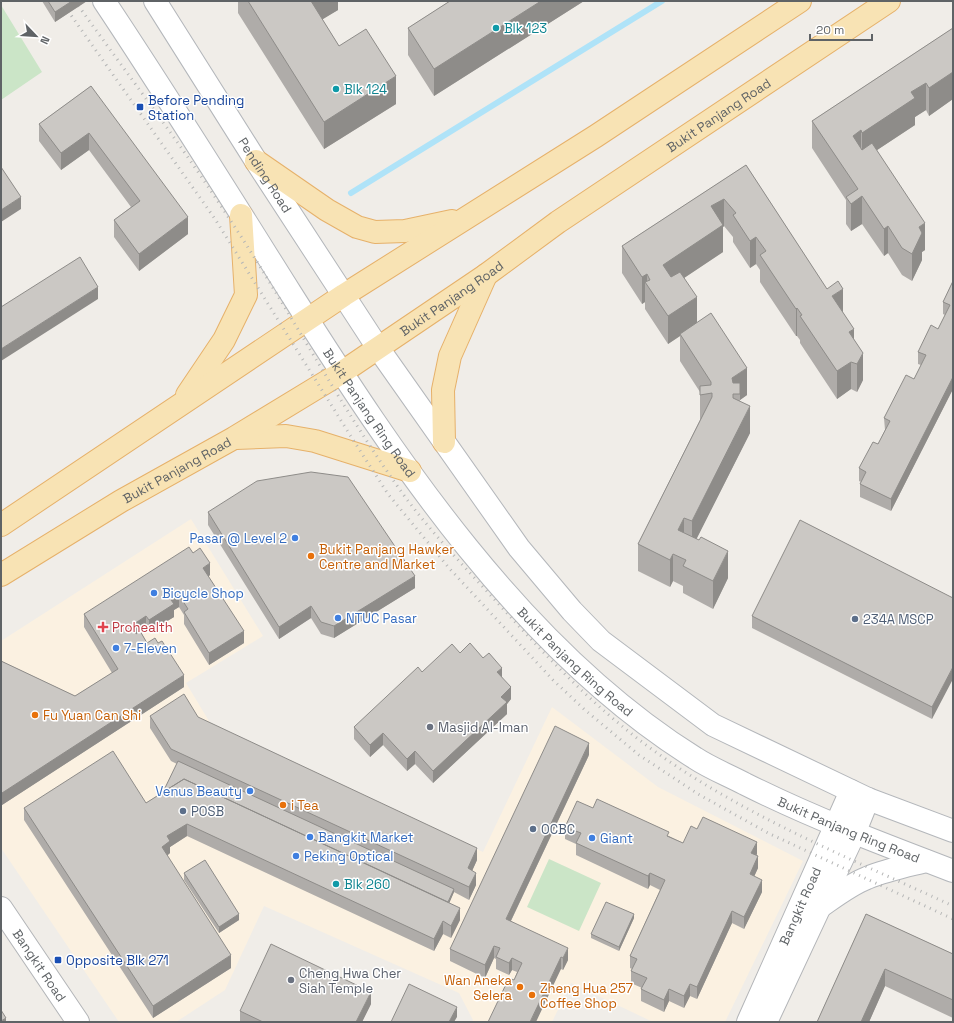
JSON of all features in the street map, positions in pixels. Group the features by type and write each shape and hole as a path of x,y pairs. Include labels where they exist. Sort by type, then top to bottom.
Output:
{"main road":[{"path":"104,1 308,320"},
{"name":"Pending Road","path":"155,1 256,161 378,348"},
{"path":"1,525 344,295 596,136 800,1"},
{"name":"Bukit Panjang Road","path":"1,575 121,501 234,438 341,373 486,275 558,222 889,1"},
{"path":"256,161 327,210 357,228 375,232 405,231 465,218"},
{"path":"181,404 224,340 246,295 241,215"},
{"path":"444,442 444,390 450,356 486,275"},
{"name":"Bukit Panjang Ring Road","path":"308,320 341,373 410,471 497,582 587,677 642,721 696,759 790,807 845,830 953,871"},
{"path":"378,348 519,548 572,611 600,641 713,724 860,795 953,831"},
{"path":"234,438 286,436 315,441 410,471"},
{"name":"Bangkit Road","path":"766,1022 818,909 845,830 860,795"},
{"name":"Bangkit Road","path":"748,1022 800,903 845,830"},
{"path":"818,909 848,888 866,878 891,869 926,861"},
{"name":"Bangkit Road","path":"1,908 78,1022"}],"shaded area":[{"path":"191,519 263,636 186,683 212,726 483,852 552,707 658,787 803,861 725,1022 653,1022 571,983 552,1022 472,1022 473,1020 459,993 264,906 225,990 176,1022 119,1022 1,848 1,641"}],"green space":[{"path":"1,5 42,72 1,100"},
{"path":"549,859 601,883 579,931 527,907"}],"building":[{"path":"48,1 72,1 55,12"},
{"name":"Blk 124","path":"248,1 311,1 339,46 366,29 396,76 324,122"},
{"path":"450,1 541,1 434,69 408,28"},
{"path":"953,28 953,72 929,88 926,83 911,92 915,98 862,133 861,130 853,136 862,150 872,143 925,223 919,227 922,233 912,254 902,248 888,226 884,229 862,196 851,204 846,197 858,189 812,121"},
{"path":"91,86 188,217 139,254 114,220 140,201 89,133 61,153 39,124"},
{"path":"746,165 827,289 838,281 843,289 832,296 854,329 849,332 863,353 857,364 851,362 837,371 800,316 802,315 797,308 796,309 760,255 766,251 756,237 750,241 733,215 736,213 724,199 711,206 723,225 663,265 671,277 680,272 697,297 668,316 645,282 650,280 647,274 642,277 622,246"},
{"path":"1,167 21,197 1,210"},
{"path":"80,257 98,287 1,349 1,307"},
{"path":"953,281 953,377 891,499 860,484 866,472 859,468 873,442 878,444 890,421 884,418 906,375 914,379 926,355 918,352 931,325 938,329 950,305 943,302"},
{"path":"711,313 747,368 732,378 733,383 740,383 740,394 733,394 733,398 750,406 692,521 684,518 678,530 699,540 701,537 728,551 713,581 683,566 686,560 673,554 670,560 638,544 712,397 712,393 700,395 700,386 711,385 711,382 680,334"},
{"name":"Bukit Panjang Hawker Centre and Market","path":"311,472 348,477 415,576 334,626 321,622 311,606 279,627 208,512 257,481"},
{"name":"234A MSCP","path":"800,520 953,598 953,667 932,707 752,616"},
{"path":"189,547 193,553 200,548 210,563 203,568 244,631 209,653 184,612 188,609 179,595 171,600 174,604 149,620 146,616 131,626 136,634 140,631 147,643 155,638 158,643 162,641 184,675 2,793 1,661 75,696 118,669 84,614"},
{"name":"Masjid Al-Iman","path":"470,643 483,658 489,653 502,668 497,672 511,687 501,697 507,702 433,771 415,751 407,759 383,733 370,745 354,727 418,667 422,672 452,644 460,653"},
{"path":"184,694 198,717 477,848 468,868 476,873 469,887 171,749 150,716"},
{"path":"555,726 589,743 506,919 568,948 563,958 561,957 530,1022 488,1022 509,978 514,980 522,963 512,958 509,963 496,957 500,948 494,946 485,965 450,949"},
{"path":"113,751 146,803 184,779 460,908 451,926 443,921 434,939 187,824 167,836 170,841 162,847 231,955 153,1006 24,808"},
{"path":"178,761 454,889 448,902 184,779 163,792"},
{"path":"597,799 669,832 667,836 683,843 691,826 697,829 703,817 757,842 751,853 758,856 750,874 762,880 744,917 732,911 697,987 690,984 684,996 669,989 664,1000 641,989 647,978 631,971 637,959 630,956 665,880 650,873 648,876 576,843 581,833 565,827 577,801 593,808"},
{"path":"205,860 239,914 219,927 184,873"},
{"path":"606,902 634,914 619,947 591,934"},
{"path":"866,914 953,954 953,1000 885,969 861,1022 817,1022"},
{"name":"Cheng Hwa Cher Siah Temple","path":"271,944 371,992 356,1022 263,1022 240,1011"},
{"path":"409,984 457,1007 449,1022 391,1022"},
{"path":"1,1010 6,1018 1,1021"}],"waterway":[{"path":"351,193 662,1"}],"railway":[{"path":"61,1 215,219 388,494 449,568 553,680 585,710 639,755 698,794 768,833 953,919"},
{"path":"75,1 170,132 225,212 331,385 398,487 444,545 553,662 615,720 660,755 694,778 729,799 803,837 953,906"}],"place":[{"name":"Blk 123","path":"496,28"},
{"name":"Blk 124","path":"336,89"},
{"name":"Before Pending Station","path":"140,107"},
{"name":"Pasar @ Level 2","path":"295,538"},
{"name":"Bukit Panjang Hawker Centre and Market","path":"311,556"},
{"name":"Bicycle Shop","path":"154,593"},
{"name":"NTUC Pasar","path":"338,618"},
{"name":"234A MSCP","path":"855,619"},
{"name":"Prohealth","path":"103,627"},
{"name":"7-Eleven","path":"116,648"},
{"name":"Fu Yuan Can Shi","path":"35,715"},
{"name":"Masjid Al-Iman","path":"430,727"},
{"name":"Venus Beauty","path":"250,791"},
{"name":"i Tea","path":"283,805"},
{"name":"POSB","path":"183,811"},
{"name":"OCBC","path":"533,829"},
{"name":"Bangkit Market","path":"310,837"},
{"name":"Giant","path":"592,838"},
{"name":"Peking Optical","path":"296,856"},
{"name":"Blk 260","path":"336,884"},
{"name":"Opposite Blk 271","path":"58,960"},
{"name":"Cheng Hwa Cher Siah Temple","path":"291,980"},
{"name":"Wan Aneka Selera","path":"520,987"},
{"name":"Zheng Hua 257 Coffee Shop","path":"532,995"}]}
